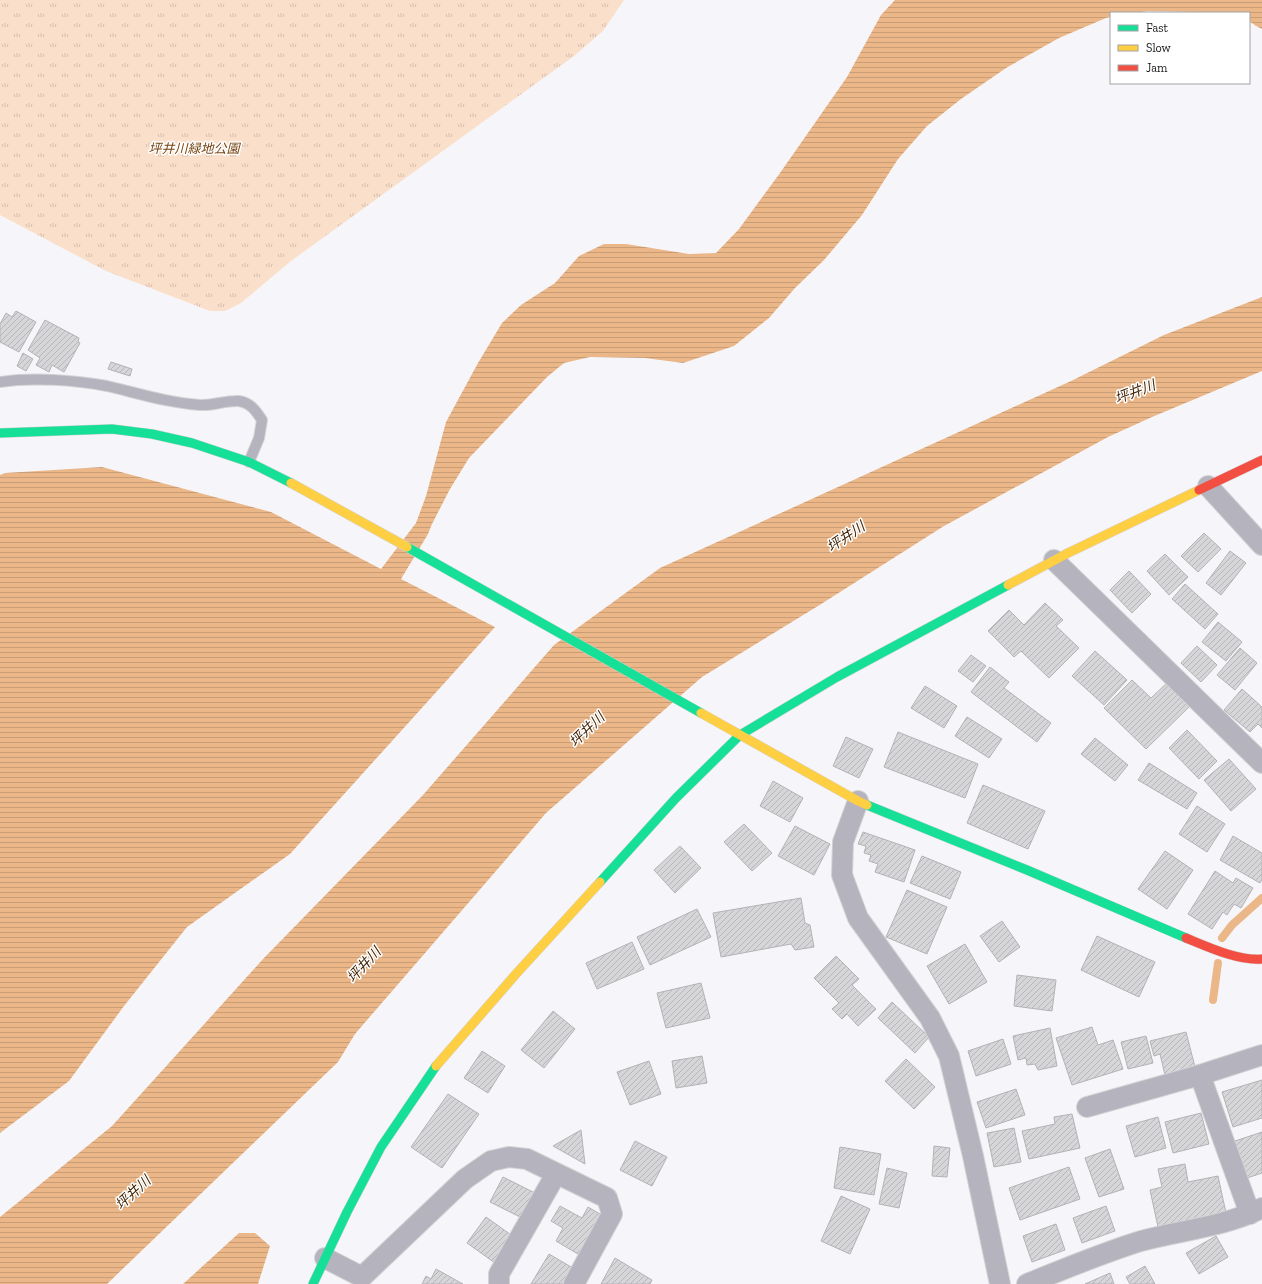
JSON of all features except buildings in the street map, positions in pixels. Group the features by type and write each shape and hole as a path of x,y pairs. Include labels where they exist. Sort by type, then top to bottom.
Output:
{"street":[{"path":"0,432 112,429 152,434 192,443 249,462 279,476 529,615 858,801 1042,876 1212,949 1252,960 1262,959"},
{"path":"313,1284 347,1212 381,1147 438,1062 676,798 740,735 837,677 1054,560 1262,460"},
{"path":"1208,486 1262,545"},
{"path":"1054,560 1262,764"},
{"path":"858,801 843,842 842,875 858,918 930,1018 949,1056 973,1156 1000,1284"},
{"path":"1087,1107 1262,1055"},
{"path":"1027,1284 1142,1241 1219,1224 1256,1211 1200,1074"},
{"path":"325,1258 360,1281 465,1179 491,1161 509,1156 527,1159 607,1198 612,1214 574,1284"},
{"path":"499,1284 499,1274 556,1174"}],"lane":[{"path":"0,382 16,380 64,381 105,386 201,405 240,401 252,406 262,420 259,438 249,462"}],"green space":[{"name":"坪井川緑地公園","path":"0,0 624,0 603,31 574,56 291,261 241,303 225,311 210,311 106,271 0,215"}],"water":[{"path":"895,0 1262,0 1262,29 1250,22 1250,12 1110,12 1110,17 1059,38 1006,68 961,99 927,126 898,159 862,215 824,260 795,288 769,318 734,346 683,363 645,358 590,357 564,363 547,377 469,458 450,489 428,534 401,579 495,627 290,854 187,927 124,1006 69,1081 0,1133 0,475 5,473 102,467 271,512 381,569 416,523 426,496 446,422 502,323 521,305 555,283 579,256 604,244 626,244 689,254 716,253 739,229 847,77 881,15"},
{"name":"坪井川","path":"1262,297 1262,371 1108,437 944,526 702,677 546,813 355,1034 338,1062 107,1284 0,1284 0,1217 112,1126 264,958 423,795 554,645 660,568 1071,381 1164,335"},
{"path":"239,1233 255,1233 270,1246 258,1284 183,1284"}],"waterway":[{"path":"1222,938 1232,925 1262,898"},
{"path":"1213,1000 1218,963"}],"traffic: fast":[{"path":"0,433 112,429 152,434 192,443 249,462 291,483"},
{"path":"407,547 701,713"},
{"path":"600,882 676,798 740,735 837,677 1008,585"},
{"path":"867,805 1027,870 1186,938"},
{"path":"313,1284 347,1212 381,1147 436,1066"}],"traffic: slow":[{"path":"291,483 407,547"},
{"path":"1008,585 1068,553 1199,490"},
{"path":"701,713 867,805"},
{"path":"436,1066 515,975 600,882"}],"traffic: jam":[{"path":"1199,490 1262,460"},
{"path":"1186,938 1233,956 1262,959"}]}
